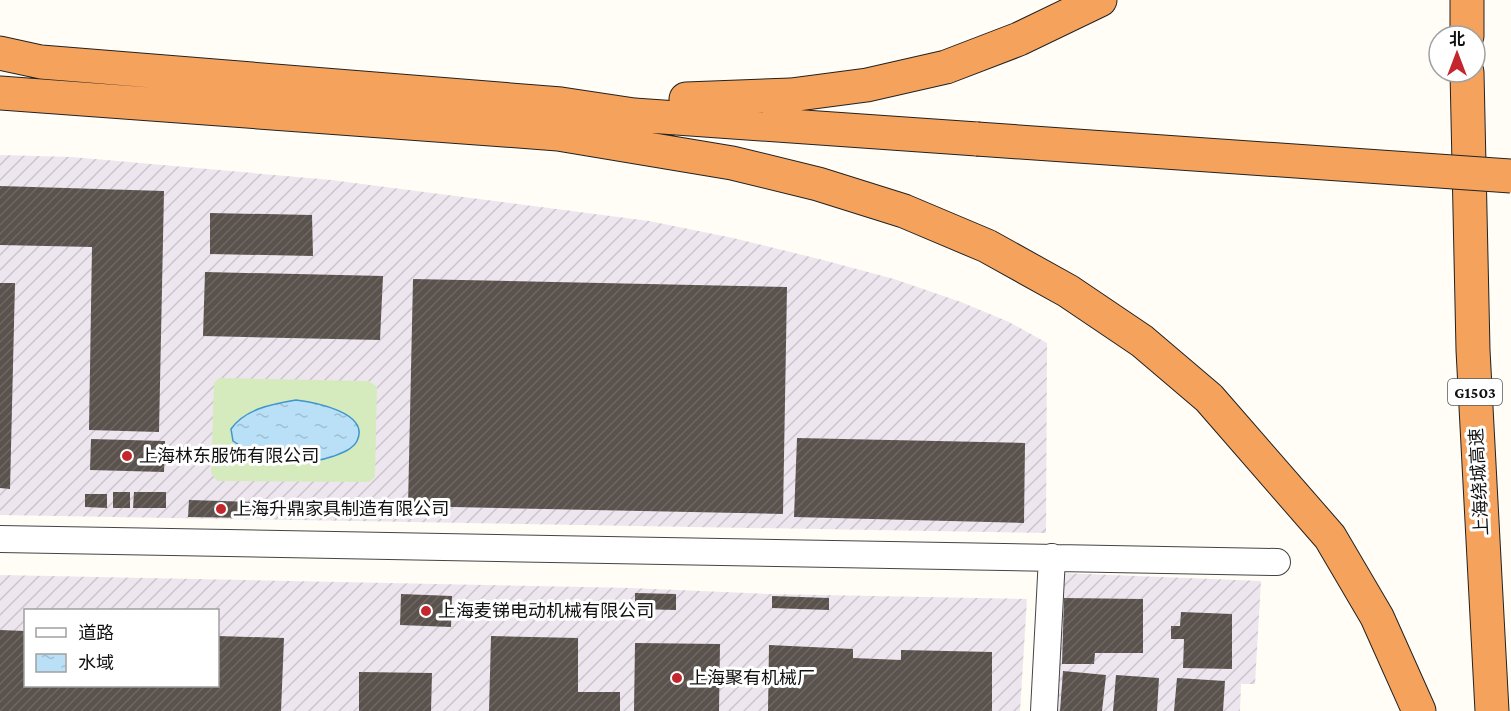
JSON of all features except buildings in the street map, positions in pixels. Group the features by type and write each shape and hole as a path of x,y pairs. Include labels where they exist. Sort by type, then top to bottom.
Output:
{"highway":[{"path":"560,119 636,99 724,99 867,85 946,67 1019,39 1100,0"},
{"path":"1467,0 1467,24"},
{"path":"0,53 41,62 560,119 818,184 904,211 987,246 1086,303 1142,341 1209,398 1330,537 1377,617 1419,711"},
{"name":"上海绕城高速","path":"1467,84 1473,350 1492,711"},
{"path":"0,93 560,119 634,115 977,148 1511,194"},
{"path":"977,148 1511,176"}],"street":[{"path":"0,539 1277,562"},
{"path":"1044,711 1052,557"}],"shaded area":[{"path":"0,155 72,157 331,180 649,221 823,260 894,279 961,302 1009,322 1047,343 1046,533 0,515"},
{"path":"1062,573 1261,581 1255,684 1241,684 1240,711 1056,711"},
{"path":"0,575 1027,599 1020,711 0,711"}],"green space":[{"path":"219,378 369,381 377,387 375,477 369,482 217,481 211,473 214,383"}],"water":[{"path":"296,400 326,406 348,416 356,423 359,431 355,444 347,450 321,460 295,462 269,459 233,441 231,429 251,412"}],"place":[{"name":"上海林东服饰有限公司","path":"127,456"},
{"name":"上海升鼎家具制造有限公司","path":"221,509"},
{"name":"上海麦锑电动机械有限公司","path":"426,611"},
{"name":"上海聚有机械厂","path":"677,678"}]}
